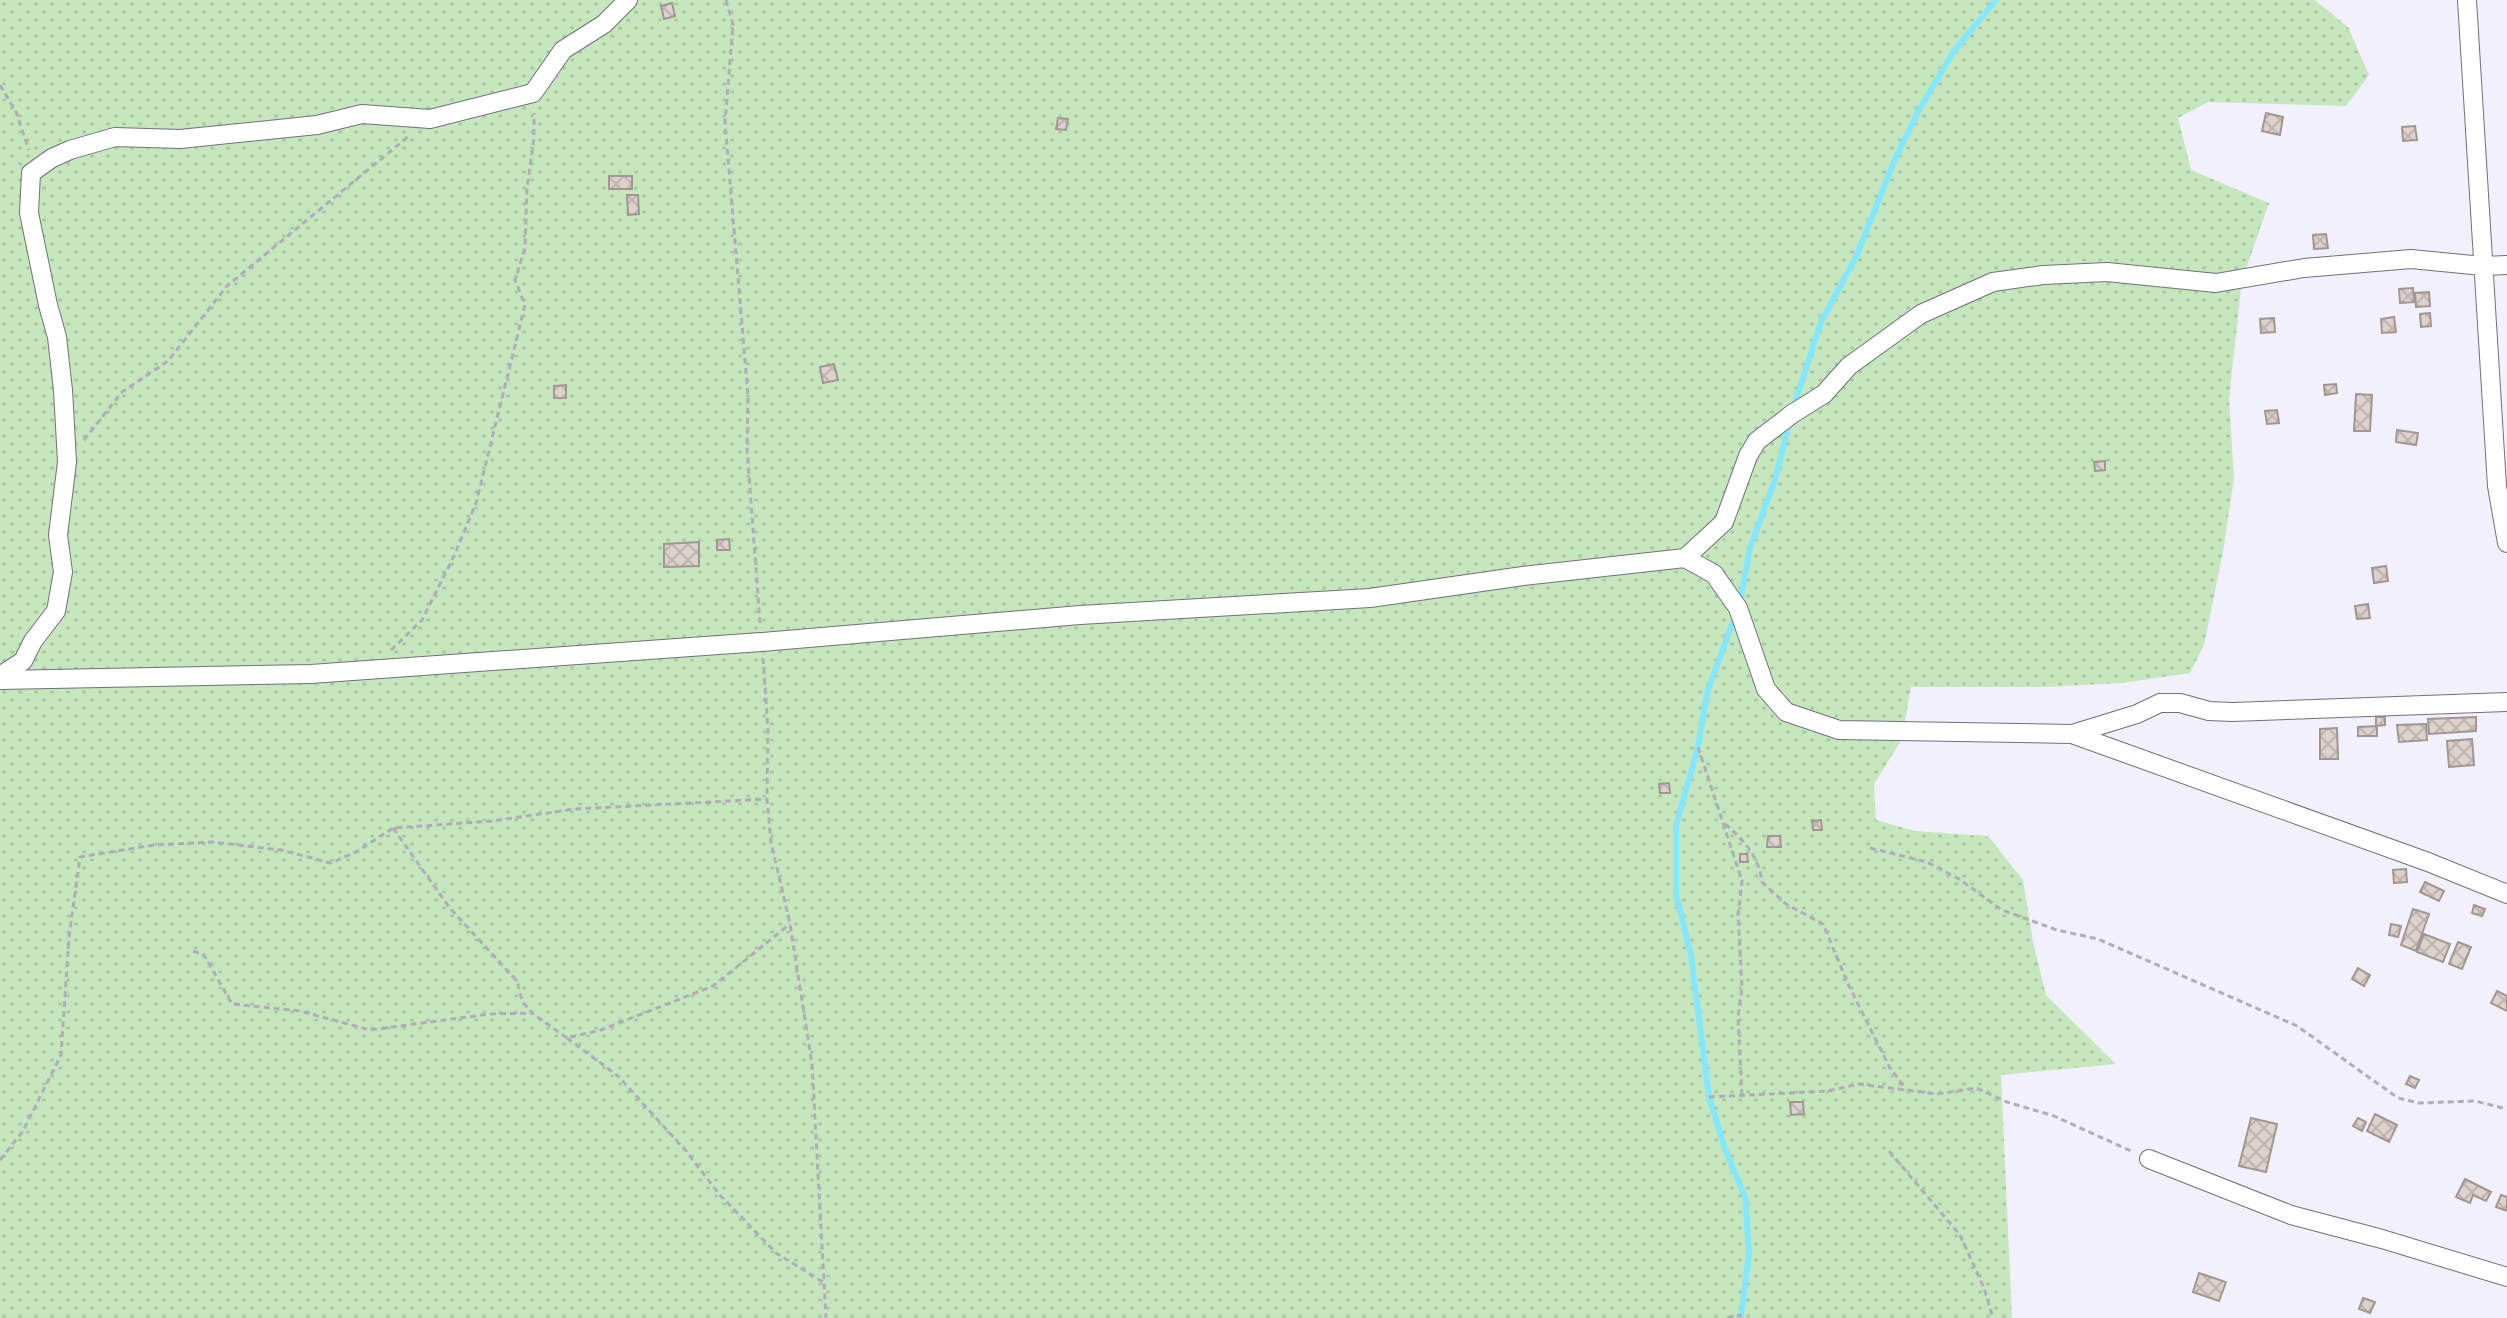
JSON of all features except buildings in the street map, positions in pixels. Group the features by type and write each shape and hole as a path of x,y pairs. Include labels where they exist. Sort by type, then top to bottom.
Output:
{"street":[{"path":"0,678 23,661 33,641 56,611 63,572 58,535 67,462 57,337 29,213 31,173 70,150 115,137 195,137 317,125 362,114 430,119 533,93 563,50 604,24 628,0"},
{"path":"2467,0 2483,266 2501,462 2497,486 2507,543"},
{"path":"1685,558 1724,522 1748,456 1757,441 1824,394 1849,366 1921,314 1983,286 2043,275 2107,272 2216,283 2304,268 2411,259 2483,266 2507,265"},
{"path":"0,678 311,674 761,642 1080,615 1370,598 1523,576 1685,558 1714,574 1738,608 1766,689 1786,712 1839,730 2072,734 2137,714 2160,703 2172,702 2209,711 2232,712 2507,702"},
{"path":"2072,734 2428,862 2507,894"},
{"path":"2149,1159 2291,1215 2507,1277"}],"path":[{"path":"726,0 733,25 725,122 748,396 747,448 768,728 767,799 771,842 790,924 812,1064 826,1318"},
{"path":"0,85 16,112 26,138 31,173"},
{"path":"373,669 422,620 476,503 525,305 515,280 525,248 527,188 534,138 533,93"},
{"path":"67,462 122,392 168,361 227,286 430,119"},
{"path":"1698,747 1742,881 1738,915 1742,987 1738,1017 1742,1097"},
{"path":"0,1160 23,1131 61,1055 69,937 80,857 154,845 212,842 281,850 331,863 358,851 393,828 492,821 575,809 767,799"},
{"path":"1725,824 1760,864 1762,882 1786,904 1823,924 1849,986 1890,1068 1907,1091"},
{"path":"393,828 449,907 517,981 522,1001 532,1013 618,1076 686,1151 719,1194 776,1253 824,1283"},
{"path":"1870,848 1927,862 1959,879 2002,910 2057,930 2098,939 2297,1026 2398,1098 2419,1103 2475,1101 2507,1109"},
{"path":"567,1038 601,1030 713,986 790,924"},
{"path":"193,951 204,955 232,1004 300,1011 370,1030 490,1014 532,1013"},
{"path":"1709,1097 1828,1091 1859,1084 1937,1094 1976,1088 2067,1122 2149,1159"},
{"path":"1889,1151 1960,1235 1984,1288 1993,1318"},
{"path":"1727,1318 1742,1315"}],"green space":[{"path":"0,0 2315,0 2348,27 2369,75 2346,106 2208,102 2178,118 2191,170 2269,203 2242,280 2229,399 2234,478 2204,645 2190,673 2122,683 2047,687 1911,687 1902,739 1874,784 1876,820 1915,831 1988,836 2023,880 2046,995 2116,1064 2001,1075 2012,1318 0,1318"}],"waterway":[{"path":"1793,409 1821,322 1856,257 1895,159 1920,108 1954,51 1996,0"},
{"path":"1740,602 1750,548 1775,480 1789,424"},
{"path":"1735,616 1707,693 1698,747 1676,826 1676,894 1691,955 1709,1097 1725,1149 1745,1197 1749,1253 1741,1318"}]}
